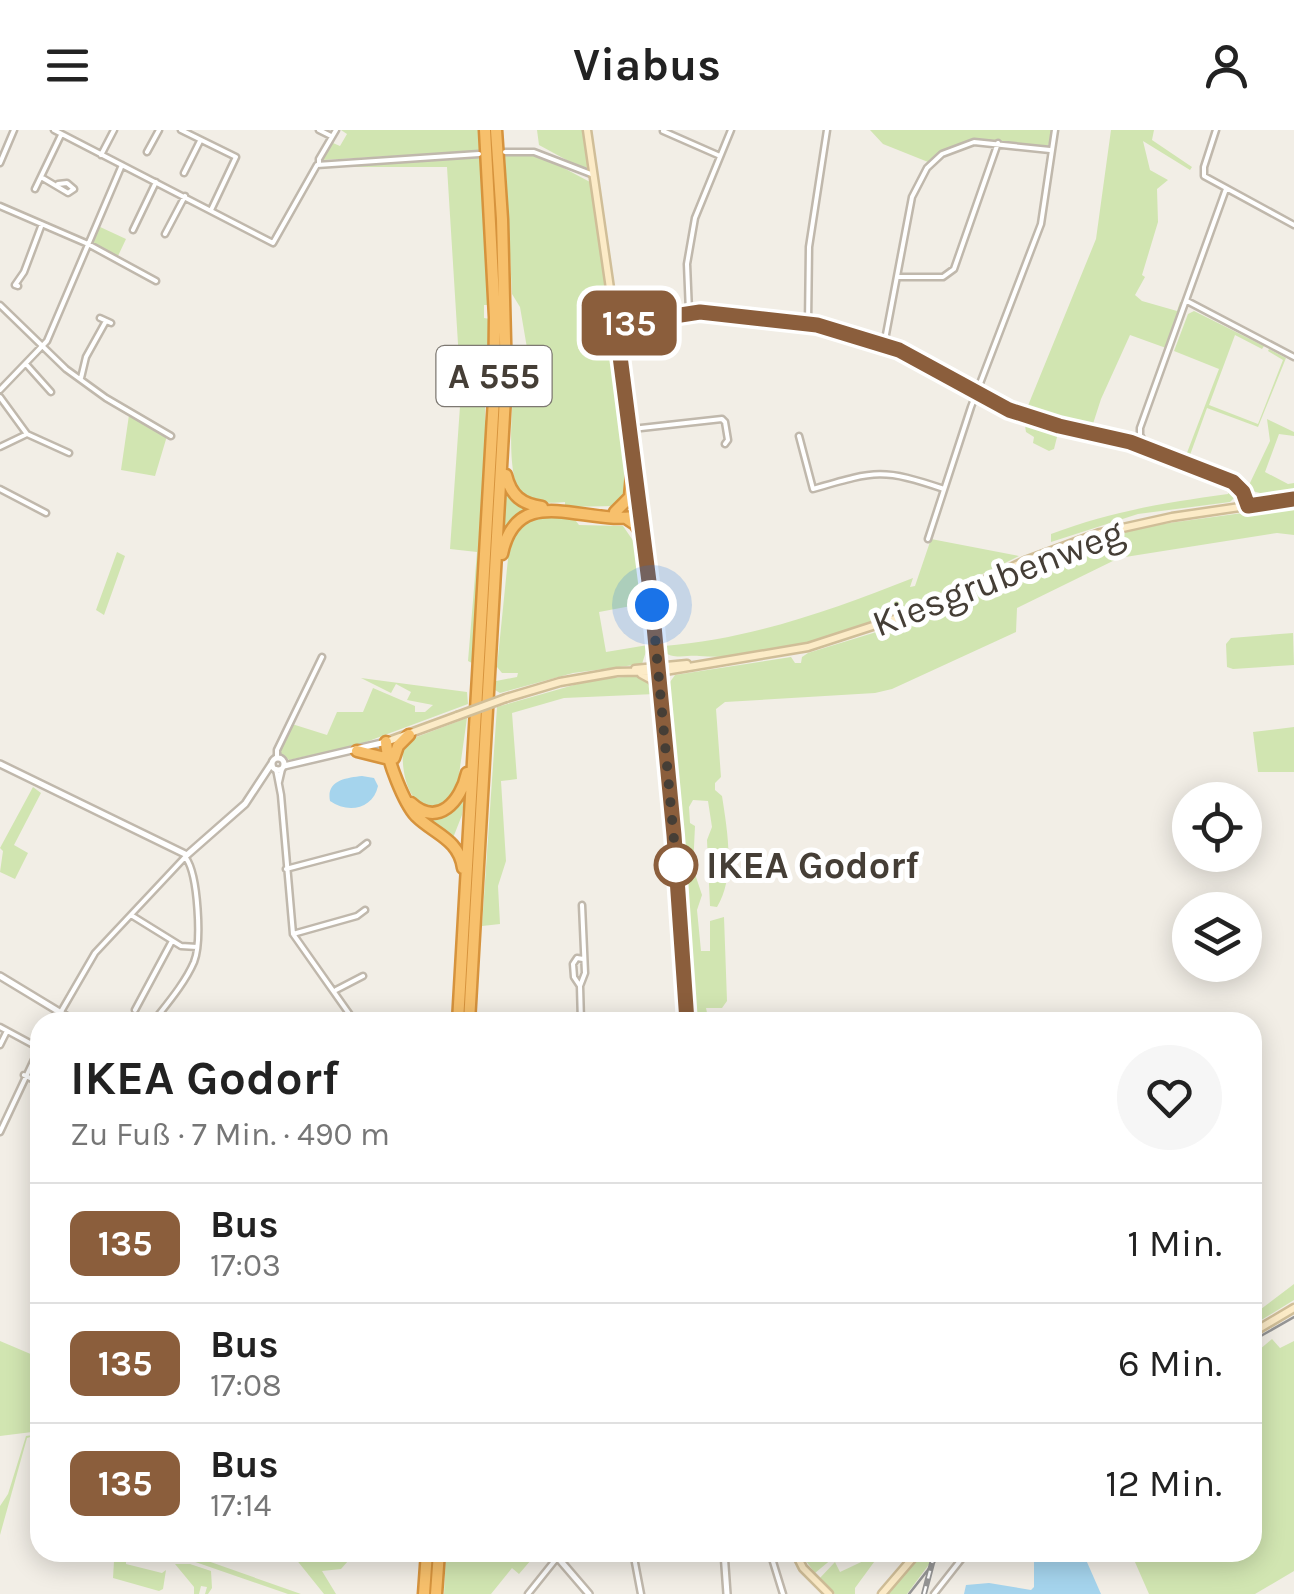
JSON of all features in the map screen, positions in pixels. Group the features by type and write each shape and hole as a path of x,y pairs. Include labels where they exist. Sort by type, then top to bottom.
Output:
{"highway":[{"name":"A 555","path":"459,1012 494,398 495,317 484,130"},
{"name":"A 555","path":"470,1012 503,454 506,332 496,130"},
{"path":"617,514 630,496 634,452"},
{"path":"503,454 508,485 520,501 541,507 617,514 636,524 644,537"},
{"path":"494,599 505,542 517,519 542,511 642,515"},
{"path":"402,791 422,811 437,813 451,807 465,781 476,722"},
{"path":"392,759 408,735"},
{"path":"386,742 412,812 454,844 462,860 465,894"},
{"path":"357,750 392,759"},
{"path":"424,1594 426,1562"},
{"path":"436,1594 438,1562"}],"main road":[{"path":"587,130 642,515 661,698 685,1012"},
{"name":"Kiesgrubenweg","path":"616,672 703,664 808,647 922,610 1025,561 1100,532 1294,500"},
{"path":"644,667 655,640"},
{"path":"656,653 674,667 661,698"},
{"name":"Kiesgrubenweg","path":"386,742 560,682 658,668"},
{"path":"636,672 652,680 661,698"},
{"path":"1262,1327 1294,1308"},
{"path":"800,1562 828,1594"},
{"path":"882,1594 909,1562"}],"street":[{"path":"0,163 2,150 14,130"},
{"path":"54,130 272,243 319,165 479,154"},
{"path":"101,154 114,130"},
{"path":"147,152 158,130"},
{"path":"181,130 236,157 211,210"},
{"path":"320,130 331,136"},
{"path":"319,165 336,130"},
{"path":"689,313 686,264 695,218 732,130"},
{"path":"808,322 809,247 827,130"},
{"path":"825,138 834,130"},
{"path":"928,539 976,394 1042,224 1055,130"},
{"path":"1216,130 1204,176 1294,225"},
{"path":"665,131 720,156"},
{"path":"35,189 61,134"},
{"path":"184,172 201,140"},
{"path":"884,345 912,197 922,175 937,158 974,142 1052,150"},
{"path":"897,277 944,277 954,269 998,143"},
{"path":"505,152 534,152 593,174"},
{"path":"69,453 27,434 0,393 43,346 122,165"},
{"path":"41,177 58,184"},
{"path":"134,230 156,182"},
{"path":"1147,448 1140,428 1226,190"},
{"path":"165,234 185,196"},
{"path":"0,206 88,244 156,281"},
{"path":"18,286 15,285 42,224"},
{"path":"1187,301 1294,358"},
{"path":"0,305 80,380 171,436"},
{"path":"616,325 689,313 808,322 907,354 1009,410 1059,426 1112,436 1233,482 1240,490 1244,507"},
{"path":"80,380 86,358 106,321"},
{"path":"26,364 52,392"},
{"path":"632,429 722,419 728,440 725,444"},
{"path":"0,447 27,434"},
{"path":"2,436 6,442"},
{"path":"798,436 813,489 875,472 894,473 944,489"},
{"path":"0,488 46,513"},
{"path":"322,657 277,750 286,869 293,934 349,1012"},
{"name":"Kiesgrubenweg","path":"279,765 386,742"},
{"path":"0,764 186,857 195,875 197,947 190,971 160,1012"},
{"path":"61,1010 95,953 186,857 245,804 265,774 279,765"},
{"path":"286,869 358,850 366,843"},
{"path":"581,1012 580,986 585,973 582,906"},
{"path":"293,934 357,916 365,910"},
{"path":"130,914 172,941 197,947"},
{"path":"135,1010 172,941"},
{"path":"580,986 574,978 573,964 578,958 583,959"},
{"path":"0,976 64,1012"},
{"path":"335,990 362,976"},
{"path":"0,1027 30,1043"},
{"path":"0,1044 7,1031"},
{"path":"0,1132 30,1065"},
{"path":"24,1075 30,1078"},
{"path":"528,1594 550,1562"},
{"path":"561,1562 589,1594"},
{"path":"635,1562 641,1594"},
{"path":"725,1562 728,1594"},
{"path":"773,1562 783,1594"},
{"path":"934,1594 959,1562"}],"green space":[{"path":"341,130 480,130 481,151 322,160 338,131 333,143 340,146 347,134"},
{"path":"537,130 582,130 588,167 583,169 539,145"},
{"path":"870,130 1053,130 1048,146 973,143 928,162 883,144"},
{"path":"1111,130 1154,130 1152,140 1192,167 1190,170 1143,141 1150,170 1168,180 1157,189 1158,222 1142,275 1145,277 1135,295 1142,301 1177,311 1180,302 1184,302 1166,348 1130,335 1091,430 1025,413 1096,239"},
{"path":"505,155 543,157 590,182 630,451 630,490 616,506 565,507 565,502 530,500 519,490 514,476 511,438 515,368 527,348 520,307 512,294"},
{"path":"482,156 489,305 484,305 484,318 490,319 490,363 485,368 488,422 472,663 468,661 477,552 450,549 461,392 447,167 327,167"},
{"path":"98,226 126,239 118,256 91,243"},
{"path":"1194,311 1264,346 1262,349 1235,335 1209,405 1258,424 1283,360 1268,351 1286,358 1258,427 1207,408 1190,455 1213,465 1212,469 1185,458 1219,369 1174,351 1188,314"},
{"path":"129,415 167,436 155,476 121,470"},
{"path":"1024,419 1059,429 1054,449 1049,451 1033,443 1034,437 1026,432"},
{"path":"1267,419 1294,432 1294,436 1279,434 1265,472 1288,484 1294,483 1294,492 1255,501 1253,498 1260,493 1252,491 1249,485 1270,441"},
{"path":"506,480 509,488 540,510 530,512 501,551"},
{"path":"1231,484 1237,495 1230,502 1138,514 1051,542 1051,534 1096,519 1228,494"},
{"path":"1294,506 1294,535 1277,533 1119,558 1017,608 1016,632 892,689 725,702 716,709 721,777 715,790 722,796 729,852 723,895 717,907 710,906 707,840 712,827 708,801 693,800 689,807 690,823 695,826 693,868 702,895 697,910 701,951 710,951 710,921 724,917 727,1001 722,1008 694,1012 669,695 675,675 791,657 795,663 801,663 808,653 912,621 1037,562 1102,537 1162,524"},
{"path":"541,515 573,517 579,525 623,526 643,555 647,603 599,612 606,652 648,645 642,664 573,673 500,693 495,690 496,681 517,677 518,673 502,673 497,667 510,539 519,525"},
{"path":"931,539 1019,556 905,610 822,640 739,656 675,656 663,651 664,646 728,637 791,621 913,578 910,587 915,586"},
{"path":"117,552 125,556 104,615 96,610"},
{"path":"1293,633 1294,665 1227,667 1226,644 1231,638"},
{"path":"361,678 467,692 468,704 358,745 289,760 280,753 292,724 327,735 337,712 363,712 373,688 415,706 415,712 425,712 433,705 407,700 411,692 396,684 391,693"},
{"path":"646,678 655,694 564,698 512,713 517,779 501,781 506,861 498,886 500,924 482,926 497,707 595,679"},
{"path":"467,718 456,796 430,807 420,804 404,774 403,747 414,738"},
{"path":"1294,727 1294,772 1258,772 1253,732"},
{"path":"33,787 41,793 14,845 28,853 15,879 0,872 0,848"},
{"path":"465,793 453,838 422,817 448,813"},
{"path":"1294,1284 1294,1300 1262,1320 1262,1308"},
{"path":"1272,1339 1280,1348 1294,1341 1294,1571 1255,1594 1149,1594 1135,1562 1262,1562 1262,1347"},
{"path":"0,1341 30,1354 30,1432 0,1436"},
{"path":"26,1436 30,1437 0,1535 0,1506 8,1494"},
{"path":"114,1562 162,1573 166,1570 163,1589 159,1591 113,1578"},
{"path":"195,1562 210,1562 301,1594 288,1594"},
{"path":"298,1562 347,1562 341,1569 322,1571 336,1594 324,1594"},
{"path":"446,1562 529,1562 519,1574 512,1568 491,1594 444,1594"},
{"path":"807,1562 828,1562 815,1573"},
{"path":"835,1562 840,1572 861,1562 874,1562 855,1588 855,1594 835,1594 819,1579"},
{"path":"914,1562 930,1562 907,1594 887,1594"},
{"path":"175,1564 211,1571 212,1588 208,1594 207,1587 201,1586 199,1594 194,1594 194,1587"}],"water":[{"path":"362,776 374,778 378,786 371,800 352,808 330,801 334,784"},
{"path":"1034,1562 1087,1562 1101,1594 964,1594 966,1585 989,1583 1031,1590"}],"tram line":[{"path":"1262,1335 1294,1317"},
{"path":"909,1594 934,1562"}],"railway":[{"path":"924,1594 932,1562"}],"bus line":[{"name":"135","path":"686,1012 652,605 616,325 700,312 808,322 899,350 997,406 1059,426 1112,436 1214,474 1238,486 1248,506 1294,499"}],"place":[{"name":"IKEA Godorf","path":"676,865"}],"route":[{"path":"652,605 677,872 676,865"}]}
